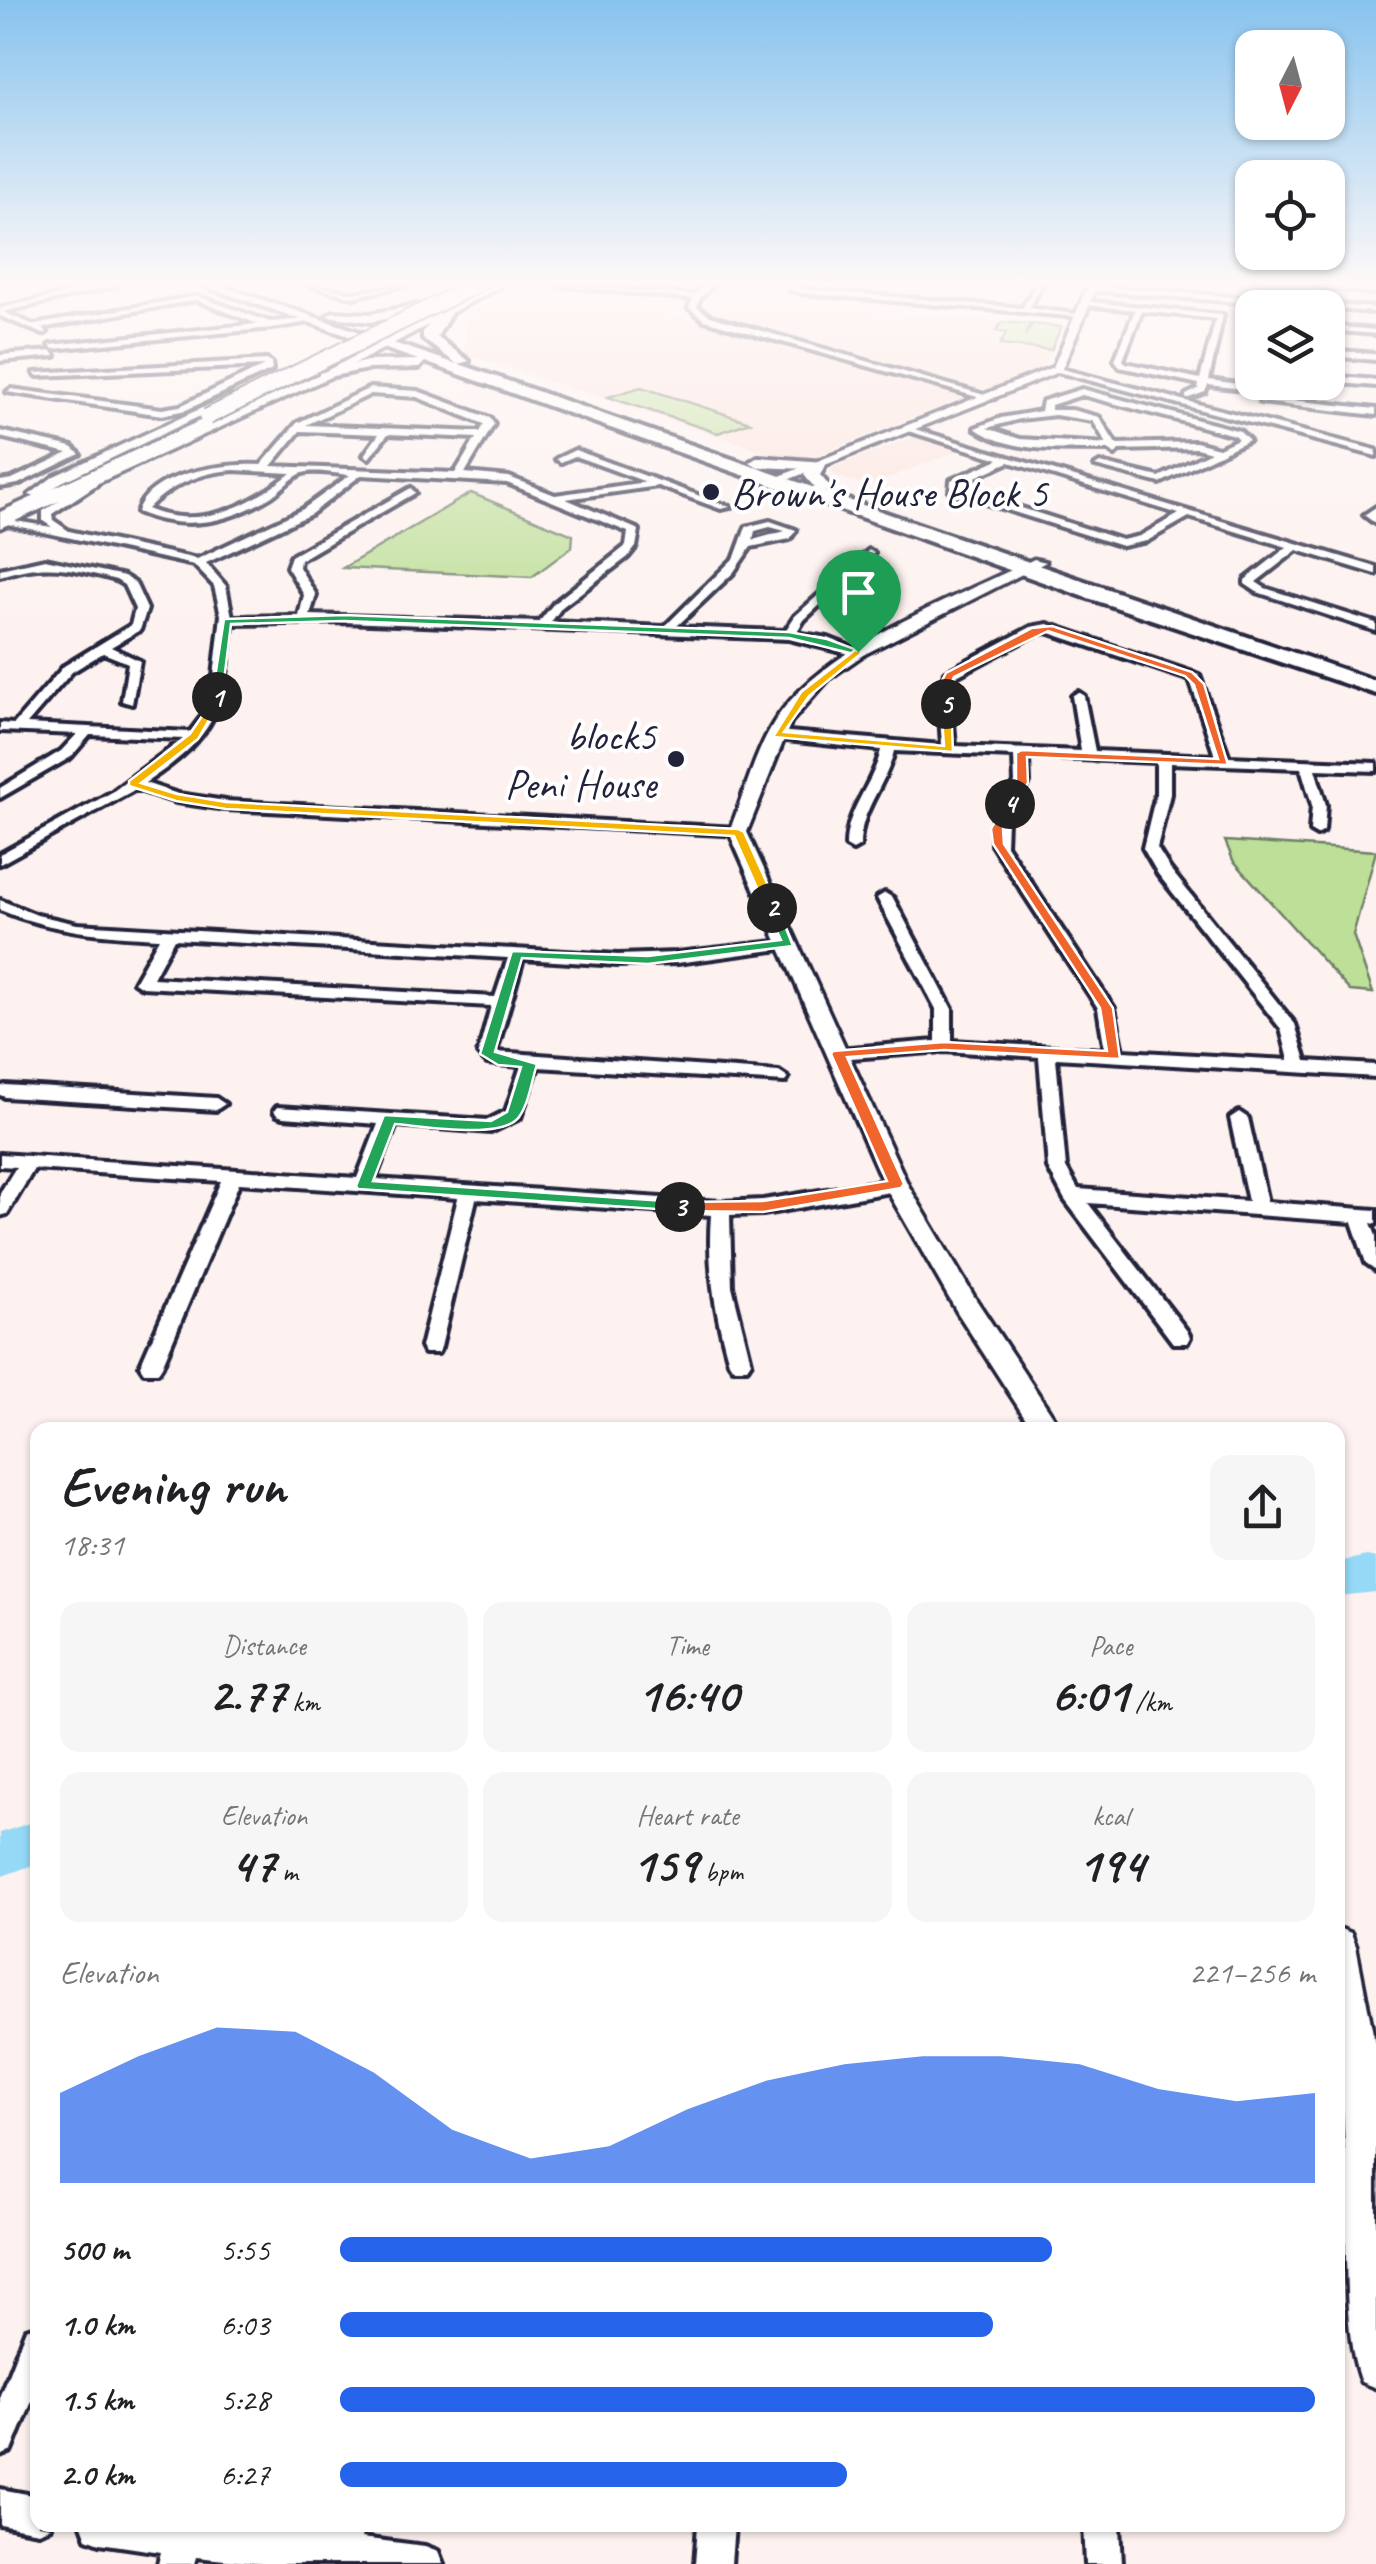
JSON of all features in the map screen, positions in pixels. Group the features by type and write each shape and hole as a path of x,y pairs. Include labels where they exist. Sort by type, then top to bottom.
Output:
{"highway":[{"path":"2,519 35,495 233,405"},
{"path":"2,519 236,405"}],"main road":[{"path":"566,405 782,478 987,556 1032,565 1092,593 1376,688"},
{"path":"585,405 1032,565 1376,678"},
{"path":"735,458 782,466 818,464"},
{"path":"818,464 812,475 823,488"},
{"path":"987,556 1000,568 996,584 1036,582 1092,593"}],"street":[{"path":"106,405 162,412 190,405"},
{"path":"35,495 58,479 218,405"},
{"path":"2,519 94,482 262,405"},
{"path":"262,469 296,428 343,405"},
{"path":"446,405 489,424 458,476"},
{"path":"782,478 974,405"},
{"path":"1046,405 1046,415"},
{"path":"1100,466 1160,480 1243,442 1243,437 1128,405"},
{"path":"1195,405 1376,453"},
{"path":"1232,414 1253,405"},
{"path":"1307,405 1376,412"},
{"path":"1070,478 1115,460 1111,444 1094,417 1011,416 980,428 1028,444 1111,444 1196,446 1222,452"},
{"path":"296,428 482,434"},
{"path":"911,429 1376,571"},
{"path":"370,456 386,431"},
{"path":"0,434 75,454 1,484"},
{"path":"1007,459 955,482 954,490 1122,544 1143,539 1187,514"},
{"path":"599,462 725,507"},
{"path":"300,470 283,485 211,521 186,522 141,510 156,496 206,471 262,469 300,470 359,472 458,476 509,480 634,530 635,538 624,555 558,604 542,626"},
{"path":"198,562 292,518 345,487 359,472"},
{"path":"68,532 48,521 47,513 94,482"},
{"path":"557,498 657,483"},
{"path":"304,617 310,595 292,562 411,491"},
{"path":"1376,510 1370,514 1376,521"},
{"path":"292,518 325,520"},
{"path":"0,860 132,784 194,736 219,693 227,621 224,591 213,574 198,562 2,519"},
{"path":"341,520 357,521"},
{"path":"667,630 688,604 739,562 749,544"},
{"path":"1294,547 1248,582 1261,590 1376,627"},
{"path":"789,635 798,618 870,553"},
{"path":"0,572 25,562 49,560 120,578 129,583 141,609 140,619 124,637 56,680 17,728"},
{"path":"1032,565 858,652 805,694 777,735 738,832 896,1184 949,1278 1043,1422"},
{"path":"227,621 304,617 789,635 858,652"},
{"path":"950,750 944,686 950,675 1035,630 1048,628 1195,678 1224,763"},
{"path":"105,648 134,661 128,701"},
{"path":"1078,696 1090,756"},
{"path":"0,727 194,736"},
{"path":"0,794 66,754 87,731"},
{"path":"777,735 888,747 1376,768"},
{"path":"854,846 854,817 884,772 888,747"},
{"path":"1022,753 1022,783 1000,820 998,844 1106,1008 1115,1056"},
{"path":"1163,760 1164,794 1150,848 1162,870 1289,1028 1299,1066"},
{"path":"1308,766 1319,805 1318,831"},
{"path":"132,784 176,798 226,805 738,832"},
{"path":"885,898 944,1008 944,1046"},
{"path":"0,904 32,918 78,928 517,954 648,960 788,943"},
{"path":"169,934 142,982 500,1002"},
{"path":"517,954 487,1054 503,1062 779,1078"},
{"path":"838,1054 944,1046 1376,1072"},
{"path":"1046,1053 1054,1154 1072,1194 1180,1337"},
{"path":"282,1111 491,1126 506,1122 514,1114 530,1064"},
{"path":"6,1091 216,1104"},
{"path":"1239,1118 1259,1208"},
{"path":"363,1186 389,1119"},
{"path":"0,1160 721,1208 791,1203 896,1184"},
{"path":"0,1209 29,1162"},
{"path":"151,1366 232,1177"},
{"path":"431,1346 468,1194"},
{"path":"1072,1194 1367,1216 1376,1263"},
{"path":"721,1208 717,1254 720,1284 740,1362"},
{"path":"1345,1980 1361,2088 1364,2220 1376,2366"},
{"path":"0,2439 30,2362"},
{"path":"0,2507 30,2513"},
{"path":"120,2532 179,2552 343,2539 425,2564"},
{"path":"713,2564 715,2532"},
{"path":"1102,2532 1104,2564"}],"shaded area":[{"path":"621,405 946,405 807,459 789,459"},
{"path":"919,435 963,449 869,486 833,475 831,468"}],"green space":[{"path":"631,405 696,405 750,422 718,433"},
{"path":"471,493 573,535 572,547 532,577 343,568"},
{"path":"1225,841 1376,851 1353,935 1373,993 1350,991 1233,860"}],"waterway":[{"path":"1345,1578 1376,1575"},
{"path":"0,1855 30,1844"}],"place":[{"name":"Brown's House Block 5","path":"711,492"},
{"name":"block5 Peni House","path":"676,759"}],"route":[{"path":"304,617 789,635 858,652 805,694 777,735 950,750 944,686 950,675 1035,630 1048,628 1195,678 1224,763 1022,753 1022,783 1000,820 998,844 1106,1008 1115,1056 944,1046 838,1054 896,1184 805,1201 721,1208 363,1186 389,1119 491,1126 506,1122 514,1114 530,1064 503,1062 487,1054 517,954 648,960 788,943 738,832 226,805 176,798 132,784 176,753 203,726 219,693 227,621 304,617"}]}
